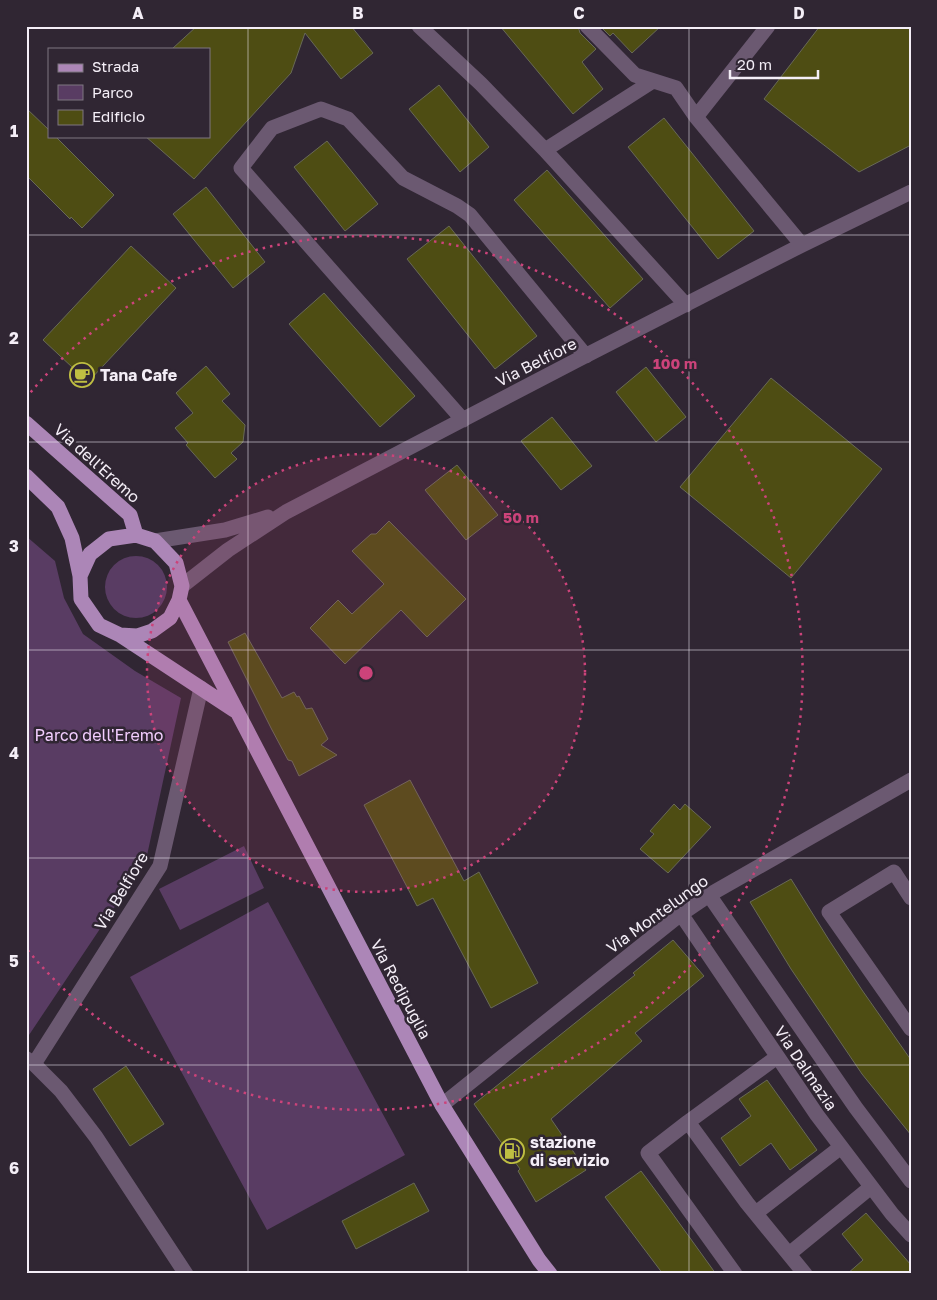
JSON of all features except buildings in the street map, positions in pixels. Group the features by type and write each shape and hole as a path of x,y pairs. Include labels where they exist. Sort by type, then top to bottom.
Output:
{"main road":[{"name":"Via dell'Eremo","path":"26,423 130,515 136,535"},
{"path":"26,476 58,507 72,538 80,576 81,599 99,625 120,635 137,636 152,631 170,618 180,593 176,562 155,541 136,535 109,539 90,554 80,576"},
{"name":"Via Redipuglia","path":"180,593 236,711 442,1105 550,1274"},
{"name":"Via Redipuglia","path":"120,635 236,711"}],"street":[{"path":"419,26 481,84 545,150 686,305"},
{"path":"587,26 635,75 676,88 696,116 802,245"},
{"path":"696,116 768,26"},
{"path":"545,150 653,80"},
{"path":"463,420 241,168 272,128 321,109 348,118 403,178 457,206 470,215 586,356"},
{"name":"Via Belfiore","path":"180,593 228,550 286,512 802,245 911,192"},
{"name":"Via Belfiore","path":"155,541 225,530 286,512"},
{"name":"Via Belfiore","path":"30,1061 160,866 201,688"},
{"name":"Via Montelungo","path":"442,1105 681,914 911,780"},
{"path":"911,898 894,872 829,912 911,1029"},
{"name":"Via Dalmazia","path":"709,896 850,1100 911,1181"},
{"name":"Via Dalmazia","path":"681,914 817,1115 892,1214 911,1235"},
{"path":"735,1274 648,1153 777,1057"},
{"path":"30,1061 62,1091 96,1137 186,1274"},
{"path":"688,1122 756,1213 805,1274"},
{"path":"756,1213 841,1147"},
{"path":"788,1254 871,1187"}],"green space":[{"name":"Parco dell'Eremo","path":"26,536 55,561 64,598 83,634 135,671 181,698 146,860 27,1038 26,1037"},
{"path":"130,556 142,556 158,565 165,575 167,587 165,599 158,609 142,618 130,618 119,613 110,604 105,593 105,581 110,570 119,561"},
{"path":"244,846 264,888 180,930 159,889"},
{"path":"268,902 405,1155 267,1230 130,977"}],"place":[{"name":"Tana Cafe","path":"82,375"},
{"name":"stazione di servizio","path":"512,1151"}]}
